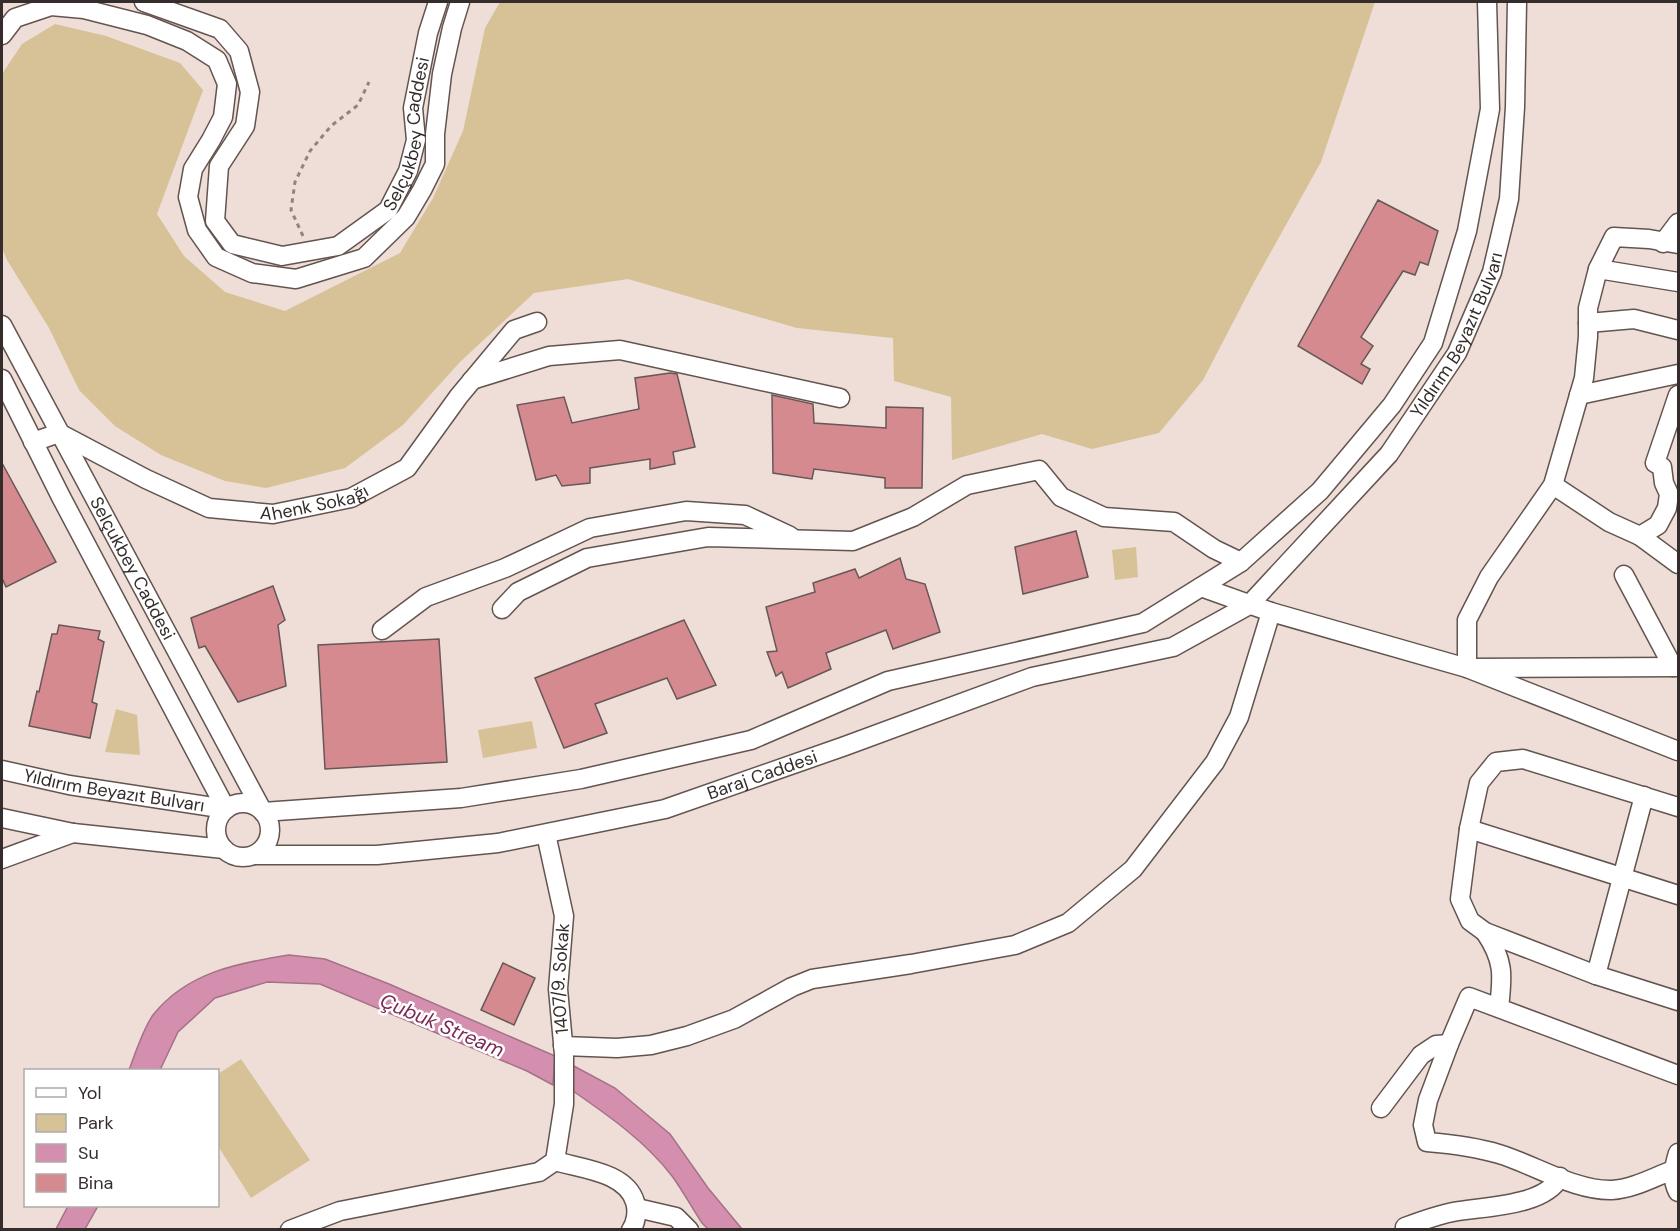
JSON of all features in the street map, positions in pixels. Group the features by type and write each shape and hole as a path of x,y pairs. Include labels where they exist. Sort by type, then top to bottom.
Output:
{"street":[{"name":"Selçukbey Caddesi","path":"144,2 220,29 239,51 250,92 245,126 219,166 215,221 232,244 282,256 338,246 388,210 408,171 416,140 413,108 428,33 438,2"},
{"name":"Selçukbey Caddesi","path":"2,35 15,18 51,6 84,9 147,25 188,41 217,60 226,84 223,117 193,169 188,196 197,230 216,256 252,273 296,279 364,258 406,217 422,190 435,164 435,134 442,74 460,2"},
{"name":"Yıldırım Beyazıt Bulvarı","path":"1201,587 1241,562 1320,491 1392,405 1433,343 1467,231 1490,109 1487,2"},
{"name":"Yıldırım Beyazıt Bulvarı","path":"1249,605 1389,454 1457,353 1492,272 1509,199 1515,107 1517,2"},
{"path":"1467,668 1467,620 1489,576 1553,485 1584,378 1588,308 1598,269 1614,237 1649,239 1671,244 1678,223"},
{"path":"1598,269 1678,282"},
{"path":"1588,323 1634,319 1678,330"},
{"name":"Ahenk Sokağı","path":"60,433 146,479 209,508 273,514 351,498 406,468 472,380 514,330 537,322"},
{"name":"Selçukbey Caddesi","path":"2,325 264,812"},
{"path":"472,380 549,356 620,350 840,398"},
{"path":"1579,395 1678,374"},
{"name":"Selçukbey Caddesi","path":"2,379 226,809"},
{"path":"1640,536 1658,525 1667,508 1669,495 1664,483 1662,467 1655,463 1678,395"},
{"path":"33,442 60,433"},
{"path":"502,609 518,592 587,558 708,537 853,541 913,517 967,485 1039,470 1061,497 1104,517 1174,522 1214,549 1241,562"},
{"path":"1553,485 1609,522 1640,536 1678,564"},
{"path":"382,630 426,597 506,568 590,528 686,511 745,515 797,540"},
{"path":"1467,668 1676,667 1624,575"},
{"path":"1201,587 1271,612 1467,668 1678,752"},
{"name":"Baraj Caddesi","path":"264,812 461,798 581,778 751,740 888,681 1143,623 1201,587"},
{"name":"Baraj Caddesi","path":"254,855 377,855 498,843 665,809 1032,677 1173,647 1249,605"},
{"path":"564,1050 651,1045 687,1036 734,1019 792,987 812,979 1015,945 1068,923 1133,868 1215,762 1239,717 1271,612"},
{"path":"1678,807 1523,759 1496,762 1479,783 1469,829 1460,899 1470,921 1485,932 1596,975 1678,1001"},
{"name":"Yıldırım Beyazıt Bulvarı","path":"2,770 69,785 226,809"},
{"path":"1596,975 1644,796"},
{"path":"2,818 73,833 224,849 241,857 254,855 266,844 269,836 268,819 264,812 250,804 241,803 226,809 216,824 216,833 224,849"},
{"path":"1469,829 1678,895"},
{"path":"2,859 73,833"},
{"name":"1407/9. Sokak","path":"546,834 564,916 558,988 564,1050 564,1104 555,1161"},
{"path":"1485,932 1497,950 1503,981 1499,1007"},
{"path":"1678,1075 1469,997 1449,1044 1424,1114 1423,1125 1427,1142 1470,1147 1498,1154 1580,1185 1597,1189 1614,1190 1630,1187 1676,1161 1676,1189 1678,1192"},
{"path":"1381,1108 1420,1055 1436,1045 1449,1044"},
{"path":"290,1230 340,1211 539,1172 555,1161 614,1177 632,1192 637,1208 631,1230"},
{"path":"1405,1227 1452,1212 1535,1197 1547,1192 1560,1177"},
{"path":"637,1208 676,1217 689,1230"}],"path":[{"path":"312,250 291,210 295,182 310,151 331,126 358,105 369,82"}],"green space":[{"path":"500,2 1375,2 1321,162 1203,380 1159,433 1092,449 1042,434 952,460 951,397 894,381 893,338 797,328 628,279 534,293 460,362 403,425 345,468 266,488 225,481 161,455 115,426 79,390 49,328 2,248 2,74 22,44 55,24 106,36 180,63 203,90 157,214 184,256 225,292 285,311 400,253 433,198 463,131 485,28"},
{"path":"1136,547 1138,577 1115,580 1112,550"},
{"path":"116,709 137,715 140,755 105,752"},
{"path":"532,721 537,748 483,758 478,730"},
{"path":"241,1059 310,1160 251,1198 219,1148 219,1073"}],"water":[{"name":"Çubuk Stream","path":"289,955 325,959 389,984 555,1056 553,1085 527,1071 320,984 267,982 215,998 178,1032 160,1069 129,1069 149,1021 167,1000 198,979 251,962"},
{"path":"572,1065 615,1088 670,1134 708,1188 742,1229 708,1229 672,1176 650,1151 573,1091"},
{"path":"67,1207 97,1207 85,1229 56,1229"}],"building":[{"path":"1378,200 1438,231 1428,265 1420,262 1415,275 1403,271 1361,337 1373,346 1361,364 1370,369 1362,384 1298,346"},
{"path":"677,374 695,447 673,452 675,464 650,469 650,459 590,468 590,483 562,486 556,475 536,480 517,405 564,397 572,423 639,409 635,378"},
{"path":"772,395 813,404 814,423 886,428 886,407 923,408 922,488 885,488 885,478 814,469 812,479 773,473"},
{"path":"2,463 56,562 6,587 2,578"},
{"path":"1076,531 1088,577 1023,594 1015,547"},
{"path":"900,558 906,579 925,584 940,632 893,649 886,630 826,653 831,669 788,688 782,672 776,676 767,652 777,651 766,607 815,592 813,583 855,569 859,578"},
{"path":"273,586 285,620 278,625 286,686 238,702 205,646 199,648 191,618"},
{"path":"684,620 716,685 677,699 667,678 595,704 607,733 564,748 535,678"},
{"path":"59,625 100,631 98,639 104,642 92,702 97,704 90,738 29,726 52,634 57,634"},
{"path":"439,639 447,762 325,769 318,645"},
{"path":"503,963 535,978 514,1025 481,1010"}]}
